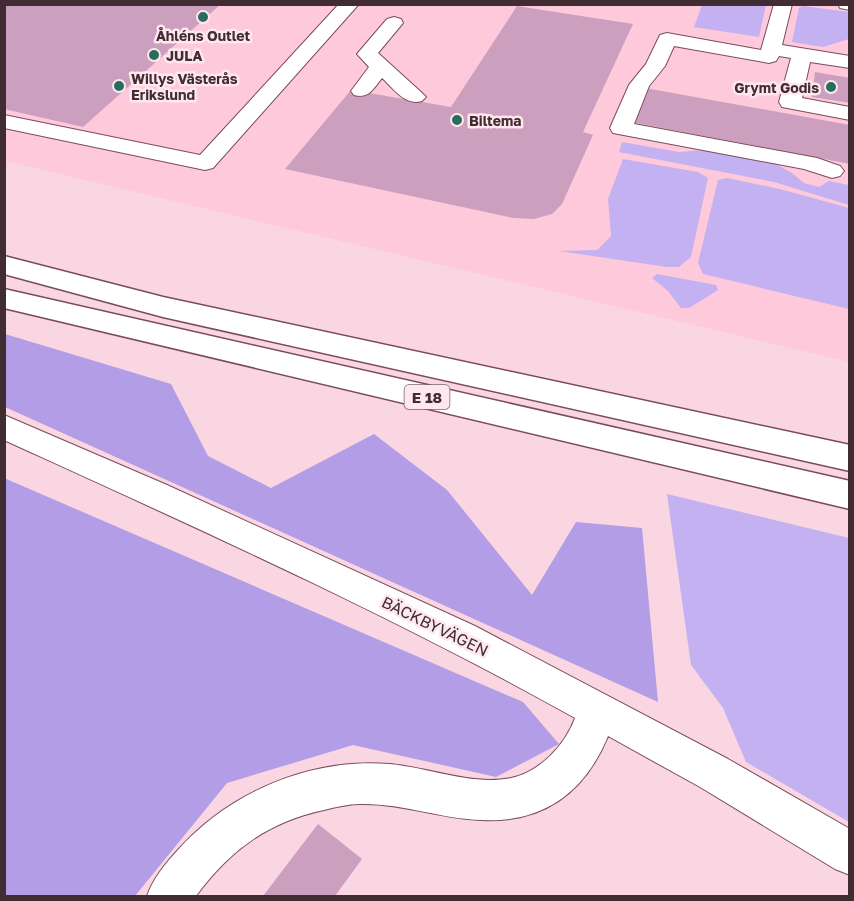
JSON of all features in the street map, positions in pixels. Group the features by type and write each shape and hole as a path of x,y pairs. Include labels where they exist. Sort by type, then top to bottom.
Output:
{"highway":[{"name":"E 18","path":"4,265 163,307 849,458"},
{"name":"E 18","path":"4,298 849,495"}],"street":[{"path":"4,121 205,163 350,4"},
{"path":"783,4 769,57 667,39 655,66 639,85 621,128 809,163 832,171"},
{"path":"394,22 367,54 415,97"},
{"path":"771,50 849,62"},
{"path":"802,55 790,102 849,114"},
{"path":"361,91 380,67"},
{"name":"BÄCKBYVÄGEN","path":"4,427 155,494 462,638 714,773 849,854"},
{"path":"169,897 185,874 219,837 267,805 300,793 361,783 411,788 471,800 508,801 531,792 553,782 582,748 598,710"}],"shaded area":[{"path":"5,5 849,5 849,362 5,161"},
{"path":"702,5 766,5 759,37 694,27"},
{"path":"803,6 849,12 849,39 823,47 792,42 799,8"},
{"path":"622,142 679,152 703,150 772,162 804,183 819,187 829,181 849,185 849,205 774,182 619,152"},
{"path":"623,159 698,172 708,178 691,257 679,267 559,251 597,250 611,236 608,199"},
{"path":"727,178 780,189 849,208 849,309 703,274 698,263 718,180"},
{"path":"657,274 716,285 718,290 689,308 681,308 668,291 652,278"},
{"path":"5,334 171,384 208,456 271,488 374,434 447,490 532,595 576,522 642,528 658,702 5,407"},
{"path":"4,478 523,702 559,744 496,777 353,745 227,783 135,896 5,896"},
{"path":"667,494 849,538 849,822 746,762 723,708 691,665"}],"building":[{"path":"4,4 221,4 83,127 4,109"},
{"name":"Biltema","path":"517,6 633,24 583,132 593,135 562,204 552,214 534,219 513,218 285,169 351,90 451,107"},
{"name":"Grymt Godis","path":"815,72 850,78 850,103 812,97"},
{"path":"645,88 850,125 850,164 631,122"},
{"path":"318,824 362,859 335,896 263,896"}],"place":[{"name":"Åhléns Outlet","path":"203,17"},
{"name":"JULA","path":"154,55"},
{"name":"Willys Västerås Erikslund","path":"119,86"},
{"name":"Grymt Godis","path":"831,87"},
{"name":"Biltema","path":"457,120"}]}
